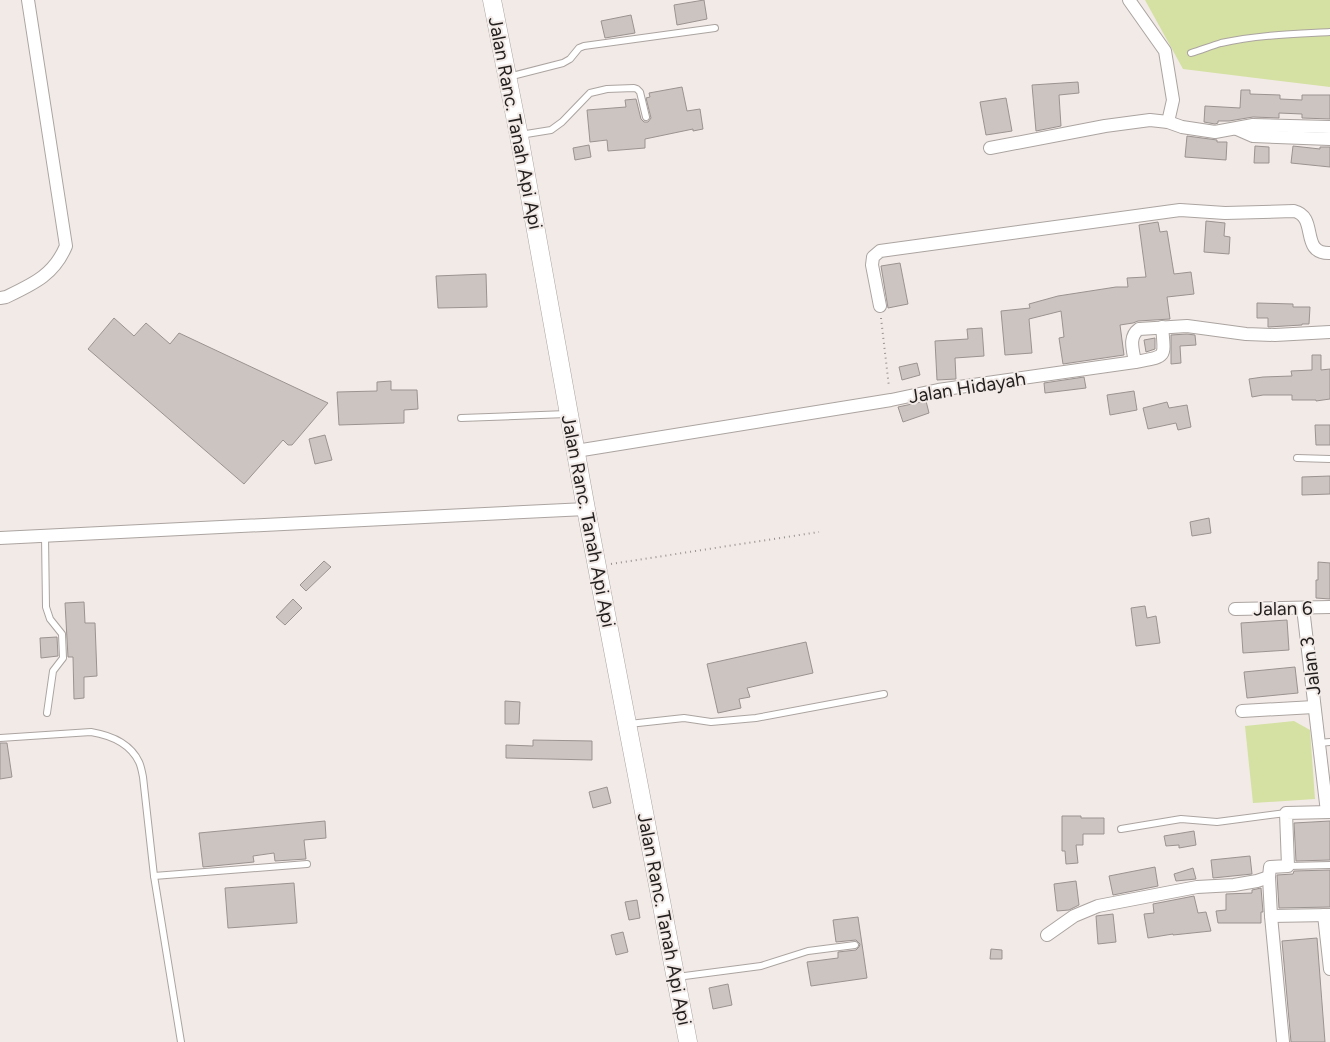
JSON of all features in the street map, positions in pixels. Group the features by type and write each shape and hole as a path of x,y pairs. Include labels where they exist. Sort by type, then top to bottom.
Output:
{"street":[{"path":"0,298 38,281 54,268 66,246 28,0"},
{"name":"Jalan Ranc. Tanah Api Api","path":"492,0 519,136 586,509 688,1042"},
{"path":"1129,0 1164,51 1173,100 1168,122"},
{"path":"990,148 1105,126 1150,120 1215,132 1253,125 1330,127"},
{"path":"1237,129 1253,136 1330,139"},
{"path":"880,306 872,264 873,257 880,251 1180,210 1225,213 1298,212 1302,214 1306,222 1313,247 1321,252 1330,253"},
{"path":"1135,362 1132,339 1133,333 1139,329 1187,326 1246,334 1275,335 1330,332"},
{"name":"Jalan Hidayah","path":"576,451 891,400 938,390 1158,358 1164,350 1162,327"},
{"path":"0,538 586,509"},
{"name":"Jalan 6","path":"1235,609 1330,607"},
{"name":"Jalan 3","path":"1303,608 1314,707 1324,742 1328,812"},
{"path":"1242,710 1314,707"},
{"path":"1283,1042 1271,916 1270,867 1288,866 1286,814 1328,812"},
{"path":"1047,935 1074,916 1098,906 1197,888 1234,885 1269,877"},
{"path":"1271,916 1327,915 1330,969"}],"lane":[{"path":"507,77 563,63 570,59 579,48 584,46 716,28"},
{"path":"1191,53 1241,40 1330,32"},
{"path":"519,136 551,130 562,122 590,93 607,89 637,89 640,92 646,117"},
{"path":"461,418 569,414"},
{"path":"1297,458 1330,459"},
{"path":"45,536 46,608 50,619 62,634 63,658 53,671 47,713"},
{"path":"628,724 684,718 712,722 756,718 884,694"},
{"path":"0,738 91,732 105,734 131,750 139,762 143,778 154,876 181,1042"},
{"path":"1121,829 1181,819 1216,822 1286,814"},
{"path":"154,876 307,864"},
{"path":"1288,866 1330,865"},
{"path":"676,977 761,966 808,951 855,945"}],"path":[{"path":"880,306 891,400"},
{"path":"597,566 819,532"}],"green space":[{"path":"1145,0 1330,0 1330,87 1183,69"},
{"path":"1294,721 1310,730 1315,799 1253,803 1245,726"}],"building":[{"path":"704,0 707,19 677,25 674,5"},
{"path":"631,15 635,33 605,38 601,21"},
{"path":"1078,82 1079,93 1059,95 1061,126 1036,131 1032,85"},
{"path":"682,87 687,111 700,109 703,129 693,131 693,129 645,139 645,148 608,151 607,140 590,142 587,110 626,107 625,100 636,99 641,119 644,122 648,122 651,118 646,98 650,97 649,93"},
{"path":"1241,90 1250,90 1250,94 1280,95 1280,99 1302,100 1302,95 1330,95 1330,119 1302,118 1302,114 1279,113 1279,118 1253,117 1218,121 1215,124 1204,122 1205,106 1240,108"},
{"path":"1006,98 1012,131 986,135 980,102"},
{"path":"1187,136 1227,142 1226,160 1185,157"},
{"path":"589,145 591,157 575,160 573,148"},
{"path":"1255,146 1269,147 1269,163 1254,163"},
{"path":"1293,146 1320,149 1320,147 1330,147 1330,167 1291,163"},
{"path":"1206,221 1225,223 1224,236 1230,237 1229,254 1204,252"},
{"path":"1158,222 1160,232 1167,231 1174,274 1191,272 1194,294 1167,297 1170,319 1138,321 1120,325 1124,355 1063,364 1059,338 1064,337 1061,311 1029,319 1032,353 1005,355 1001,311 1030,308 1029,304 1058,296 1116,287 1128,287 1127,278 1146,277 1139,225"},
{"path":"900,263 908,304 888,308 881,266"},
{"path":"486,274 487,307 438,308 436,276"},
{"path":"1257,303 1293,304 1293,307 1310,307 1309,324 1268,327 1268,318 1257,318"},
{"path":"114,318 134,336 146,323 170,344 179,333 328,403 292,445 288,445 283,440 244,484 88,349"},
{"path":"982,328 984,356 955,358 956,379 937,380 935,341 968,339 967,329"},
{"path":"1171,335 1195,335 1196,345 1180,346 1181,363 1171,364"},
{"path":"1155,338 1155,349 1146,352 1144,340"},
{"path":"1312,355 1321,355 1321,370 1330,369 1330,399 1316,401 1292,400 1292,395 1252,397 1249,379 1292,376 1291,371 1312,370"},
{"path":"917,363 920,375 902,380 899,367"},
{"path":"1084,377 1086,388 1045,393 1044,383"},
{"path":"391,381 391,390 417,390 418,409 404,410 404,423 339,425 337,392 377,391 377,382"},
{"path":"1134,391 1137,410 1110,415 1107,395"},
{"path":"926,401 929,413 903,422 898,407"},
{"path":"1167,402 1169,408 1187,405 1191,427 1178,430 1176,423 1148,429 1143,408"},
{"path":"1315,425 1330,425 1330,445 1316,445"},
{"path":"325,435 332,460 315,464 309,439"},
{"path":"1330,476 1330,494 1302,495 1302,477"},
{"path":"1209,518 1211,533 1192,536 1190,522"},
{"path":"324,561 331,567 306,591 300,585"},
{"path":"1318,562 1330,563 1330,599 1316,598"},
{"path":"293,599 302,608 285,625 276,617"},
{"path":"84,602 85,623 95,623 97,676 84,677 84,698 74,699 73,657 68,657 65,603"},
{"path":"1145,606 1147,618 1156,616 1160,643 1136,646 1131,608"},
{"path":"1287,620 1289,650 1243,653 1241,623"},
{"path":"57,637 58,656 41,658 40,638"},
{"path":"806,642 813,673 747,688 750,697 739,699 741,708 718,713 707,664"},
{"path":"1295,667 1298,693 1247,698 1244,672"},
{"path":"505,701 520,702 519,724 505,724"},
{"path":"533,740 592,741 592,760 506,758 506,745 533,746"},
{"path":"0,743 7,743 12,777 0,779"},
{"path":"607,787 611,803 593,808 589,792"},
{"path":"1062,816 1104,818 1104,834 1083,834 1083,845 1076,845 1078,863 1066,864 1065,851 1062,851"},
{"path":"325,821 326,838 304,840 306,859 275,861 274,853 253,856 254,862 203,867 199,833"},
{"path":"1330,821 1330,860 1296,861 1294,823"},
{"path":"1194,831 1196,845 1179,848 1179,845 1166,846 1164,836"},
{"path":"1250,856 1252,874 1213,878 1211,860"},
{"path":"1155,867 1158,886 1113,895 1109,876"},
{"path":"1193,868 1196,879 1176,881 1174,874"},
{"path":"1330,870 1330,907 1279,908 1277,875 1293,874 1294,871"},
{"path":"1076,881 1079,905 1069,910 1057,911 1054,884"},
{"path":"294,883 297,923 228,928 225,888"},
{"path":"1261,888 1263,912 1261,912 1261,923 1218,923 1216,911 1226,910 1226,894 1252,893 1252,890"},
{"path":"1194,896 1198,913 1206,912 1211,931 1148,938 1144,914 1154,913 1153,904"},
{"path":"637,900 640,918 629,920 625,902"},
{"path":"1113,914 1116,942 1098,944 1096,916"},
{"path":"858,917 867,978 811,986 807,962 838,958 838,952 856,950 860,944 856,940 836,942 833,920"},
{"path":"623,932 628,952 616,955 611,935"},
{"path":"1317,938 1325,1042 1291,1042 1282,941"},
{"path":"991,949 1002,950 1002,959 990,959"},
{"path":"728,984 732,1005 713,1009 709,988"}]}
